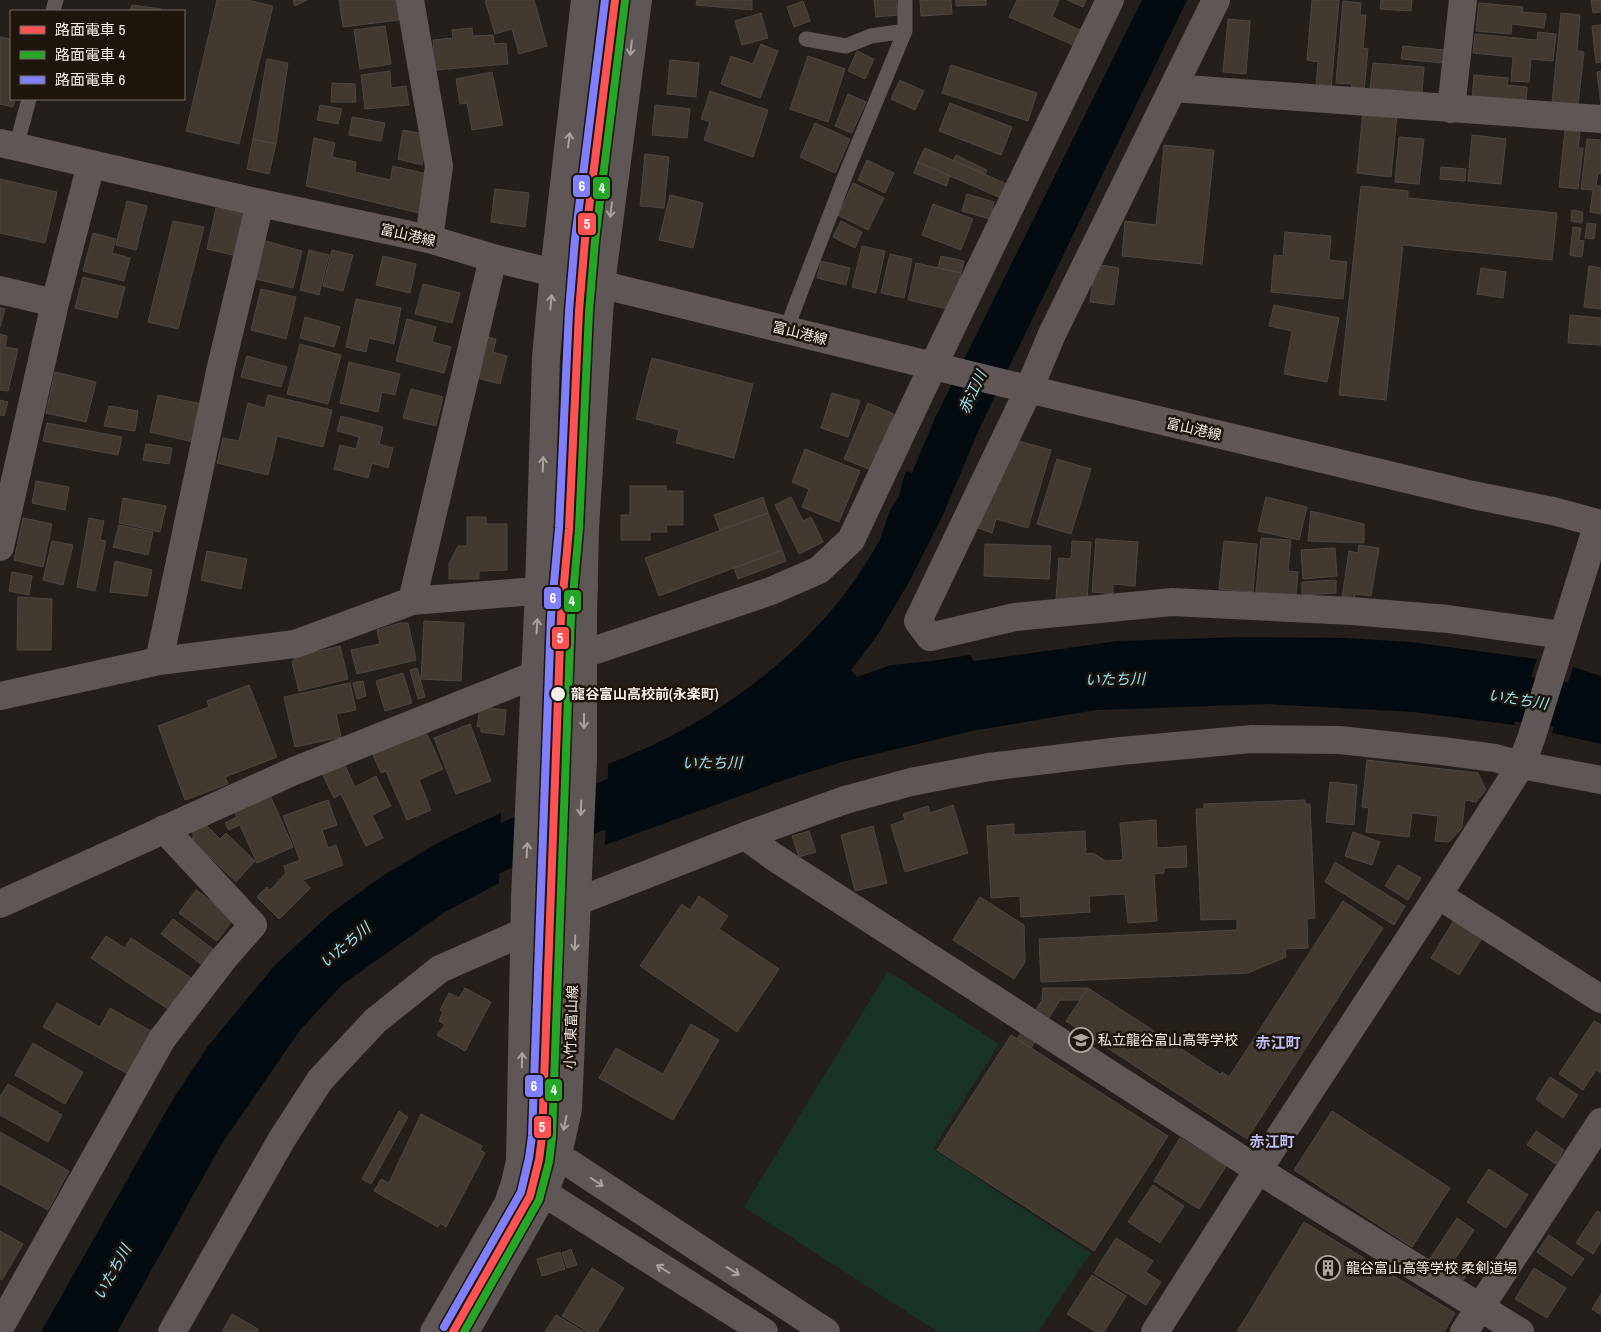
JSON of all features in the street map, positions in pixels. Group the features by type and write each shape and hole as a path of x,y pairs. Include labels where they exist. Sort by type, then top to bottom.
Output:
{"main road":[{"name":"富山港線","path":"8,145 260,203 429,239 492,258 940,368 1473,495 1553,511 1599,523"}],"street":[{"path":"410,0 439,166 429,239"},
{"path":"434,1332 508,1204 516,1183 520,1161 525,898 539,590 546,357 585,0"},
{"name":"小竹東富山線","path":"465,1332 544,1193 557,1159 568,1109 583,759 585,528 601,284 638,0"},
{"path":"584,654 771,591 819,570 851,540 940,368 1110,0"},
{"path":"1216,0 1052,334 1020,387 918,621 930,637 1015,617 1172,602 1352,611 1438,618 1562,640"},
{"path":"1451,109 1463,0"},
{"path":"1173,88 1601,119"},
{"path":"0,547 55,303 91,164"},
{"path":"159,660 221,366 260,203"},
{"path":"412,601 492,258"},
{"path":"0,290 55,303"},
{"path":"1155,1332 1521,765 1531,739 1599,523"},
{"path":"0,696 159,660 295,644 412,601 584,587"},
{"path":"0,904 294,771 535,675"},
{"path":"578,890 745,836 845,800 911,782 989,767 1121,751 1252,739 1339,740 1495,758 1521,765 1601,780"},
{"path":"3,1313 162,1039 224,958 253,925 164,829"},
{"path":"745,836 782,863 1258,1170 1520,1332"},
{"path":"1438,895 1601,999"},
{"path":"172,1332 282,1139 320,1080 375,1021 440,969 524,932"},
{"path":"1464,1332 1601,1122"},
{"path":"520,1161 557,1159 569,1163 826,1332"},
{"path":"520,1161 534,1183 544,1193 764,1332"}],"lane":[{"path":"786,330 847,171 906,31 905,0"},
{"path":"806,39 846,46 871,36 906,31"},
{"path":"8,145 29,100"}],"green space":[{"path":"888,971 999,1044 933,1149 1091,1253 1038,1332 938,1332 744,1207"}],"water":[{"name":"いたち川","path":"1142,0 1187,0 980,427 943,515 909,582 877,636 851,670 857,677 891,665 970,655 974,661 1118,641 1243,637 1345,638 1411,642 1537,659 1514,725 1414,712 1267,704 1096,710 972,731 842,762 787,779 605,845 608,764 649,747 727,703 797,647 828,614 856,579 879,541 889,513 899,496 905,474 907,471 912,473 935,418"},
{"name":"いたち川","path":"1573,667 1601,676 1601,744 1552,733"},
{"name":"いたち川","path":"501,813 499,883 445,912 343,984 300,1030 221,1145 117,1332 41,1332 173,1099 208,1046 275,965 331,913 384,875 443,840"}],"pier":[{"path":"608,761 605,847 603,845 606,764"},
{"path":"502,810 504,813 502,883 499,886"}],"building":[{"path":"217,0 247,0 273,6 239,144 186,131"},
{"path":"293,0 307,0 295,6"},
{"path":"339,0 397,0 399,20 343,27"},
{"path":"534,0 547,46 519,54 512,29 495,34 485,1"},
{"path":"697,0 752,0 752,10 696,5"},
{"path":"874,0 896,0 898,15 876,17"},
{"path":"920,0 951,0 952,14 921,16"},
{"path":"956,0 986,0 986,5 956,6"},
{"path":"1017,0 1059,0 1052,17 1080,30 1073,45 1009,17"},
{"path":"1067,0 1086,0 1083,7"},
{"path":"1312,0 1339,0 1331,88 1316,87 1318,62 1307,60"},
{"path":"1381,0 1412,0 1411,11 1380,9"},
{"path":"1591,0 1601,0 1601,12 1593,13"},
{"path":"803,1 810,21 794,27 787,7"},
{"path":"1343,1 1361,3 1360,15 1366,15 1363,48 1368,49 1364,91 1351,90 1352,84 1336,83"},
{"path":"1479,3 1523,7 1522,12 1546,14 1544,28 1512,24 1511,34 1476,31"},
{"path":"132,5 161,9 161,10 130,10"},
{"path":"761,13 768,38 742,45 735,21"},
{"path":"1561,13 1580,15 1577,51 1584,52 1578,105 1552,103"},
{"path":"1228,19 1250,21 1246,74 1223,72"},
{"path":"1601,25 1601,62 1596,63 1592,26"},
{"path":"385,26 391,64 360,69 354,30"},
{"path":"472,28 473,36 493,35 494,44 506,43 508,64 435,70 433,40 453,38 452,30"},
{"path":"1538,32 1556,34 1553,61 1531,59 1529,82 1511,81 1513,57 1473,53 1475,34 1537,40"},
{"path":"0,37 10,39 10,100 15,100 13,107 0,104"},
{"path":"761,44 778,51 760,98 721,84 731,56 753,64"},
{"path":"1403,46 1444,50 1443,63 1401,59"},
{"path":"857,51 874,59 865,79 848,71"},
{"path":"808,56 845,69 828,122 790,109"},
{"path":"267,59 288,63 276,144 253,139"},
{"path":"670,60 699,63 696,97 667,94"},
{"path":"1373,63 1424,67 1422,93 1370,88"},
{"path":"951,65 1037,93 1028,121 942,93"},
{"path":"390,71 391,88 406,86 409,105 365,109 361,75"},
{"path":"1601,71 1601,106 1597,72"},
{"path":"492,72 503,125 472,130 467,103 460,104 456,79"},
{"path":"1474,75 1508,78 1507,85 1527,87 1526,104 1472,99"},
{"path":"900,80 924,91 915,110 891,99"},
{"path":"332,83 355,84 356,102 331,102"},
{"path":"710,91 768,110 753,157 704,140 710,122 701,119"},
{"path":"848,94 866,102 852,133 835,126"},
{"path":"950,103 1012,127 1001,155 939,131"},
{"path":"320,105 342,109 338,124 317,120"},
{"path":"655,105 690,109 687,138 652,135"},
{"path":"1363,111 1397,114 1391,177 1357,173"},
{"path":"352,117 385,123 381,141 349,135"},
{"path":"815,123 850,139 835,173 800,157"},
{"path":"403,130 429,135 422,165 398,159"},
{"path":"1565,130 1580,132 1578,148 1583,148 1578,189 1559,187"},
{"path":"1472,135 1506,139 1501,184 1468,181"},
{"path":"1399,137 1424,139 1419,184 1395,182"},
{"path":"314,138 335,143 332,157 356,162 355,172 390,180 393,166 427,174 419,213 306,186"},
{"path":"253,139 276,144 269,174 247,169"},
{"path":"1587,139 1601,140 1601,174 1598,173 1596,186 1601,186 1601,214 1590,212 1593,190 1581,189"},
{"path":"1164,145 1214,150 1202,264 1122,256 1125,221 1156,225"},
{"path":"925,148 1009,185 1003,199 918,162"},
{"path":"645,154 669,157 664,208 640,206"},
{"path":"956,155 987,170 985,174 953,161"},
{"path":"867,160 894,173 885,193 858,180"},
{"path":"918,162 950,176 946,186 914,173"},
{"path":"1441,167 1466,169 1465,181 1440,179"},
{"path":"0,179 57,192 45,243 0,233"},
{"path":"853,183 884,198 868,230 838,215"},
{"path":"1361,186 1408,191 1408,198 1557,213 1552,260 1403,245 1386,400 1339,395"},
{"path":"495,189 529,193 525,227 491,222"},
{"path":"967,194 994,202 990,219 962,211"},
{"path":"670,195 703,203 693,248 659,240"},
{"path":"127,201 147,206 136,250 116,245"},
{"path":"933,204 973,219 961,250 922,235"},
{"path":"216,208 246,215 237,256 207,249"},
{"path":"1572,210 1583,212 1582,223 1571,221"},
{"path":"173,221 204,227 178,329 148,322"},
{"path":"841,221 862,232 855,248 833,237"},
{"path":"1587,223 1596,224 1594,239 1585,238"},
{"path":"1573,227 1581,228 1579,240 1584,241 1582,257 1570,255"},
{"path":"1285,232 1331,236 1329,260 1347,262 1343,299 1271,292 1274,255 1283,256"},
{"path":"93,233 116,239 112,253 130,258 124,281 83,271"},
{"path":"262,240 302,251 293,288 252,278"},
{"path":"862,246 885,251 876,293 852,287"},
{"path":"309,250 329,255 319,295 300,290"},
{"path":"332,250 353,255 343,291 323,286"},
{"path":"890,254 912,259 904,298 881,293"},
{"path":"383,256 416,264 410,293 376,285"},
{"path":"941,256 964,261 961,273 938,268"},
{"path":"821,261 850,268 846,285 817,278"},
{"path":"916,263 961,273 952,310 908,300"},
{"path":"1095,264 1119,268 1114,305 1090,302"},
{"path":"1589,266 1601,268 1601,309 1584,307"},
{"path":"1481,268 1506,272 1503,298 1477,294"},
{"path":"83,277 125,287 117,318 75,308"},
{"path":"423,284 460,293 452,323 415,314"},
{"path":"261,289 296,297 286,339 251,330"},
{"path":"356,299 401,308 394,344 369,338 366,352 346,347"},
{"path":"1274,305 1339,318 1327,382 1284,374 1292,331 1269,326"},
{"path":"0,308 5,309 0,327"},
{"path":"1570,315 1601,318 1601,345 1568,343"},
{"path":"305,317 340,327 334,347 300,338"},
{"path":"407,319 436,327 432,342 451,347 444,373 396,361"},
{"path":"0,334 7,336 5,347 18,349 8,391 0,390"},
{"path":"483,336 496,339 493,352 507,356 500,384 473,377"},
{"path":"300,344 341,355 328,404 287,394"},
{"path":"247,356 287,367 281,387 241,377"},
{"path":"652,358 753,384 734,458 676,443 679,430 636,419"},
{"path":"349,362 400,374 395,395 382,392 378,412 340,403"},
{"path":"55,372 96,382 86,422 46,413"},
{"path":"411,389 443,397 436,426 403,418"},
{"path":"832,393 860,401 848,437 821,428"},
{"path":"158,395 202,404 193,442 150,432"},
{"path":"268,395 332,410 323,447 277,436 268,475 217,463 223,438 239,441 248,403 265,408"},
{"path":"0,400 8,402 4,416 0,415"},
{"path":"868,403 894,414 871,470 844,459"},
{"path":"109,406 138,411 135,431 104,426"},
{"path":"341,416 383,427 379,444 393,448 388,468 372,463 368,478 334,469 340,445 356,449 359,437 337,431"},
{"path":"47,423 122,437 118,455 43,441"},
{"path":"1015,440 1051,450 1028,528 996,519 992,533 975,527"},
{"path":"146,444 172,448 169,464 143,460"},
{"path":"805,449 860,471 839,522 802,507 809,489 792,482"},
{"path":"1057,459 1091,469 1071,534 1037,524"},
{"path":"36,481 69,487 65,510 32,503"},
{"path":"630,486 666,486 666,491 683,491 683,525 666,525 667,532 650,532 650,540 621,540 621,515 630,515"},
{"path":"763,497 768,513 720,530 714,515"},
{"path":"791,497 803,521 811,517 823,542 799,554 775,505"},
{"path":"1266,497 1307,507 1299,540 1258,531"},
{"path":"123,498 166,506 160,532 119,523"},
{"path":"1311,511 1364,524 1364,543 1308,541"},
{"path":"768,513 782,550 659,596 645,558"},
{"path":"467,517 486,517 486,524 507,524 507,570 479,571 479,579 449,579 449,564 458,546 467,546"},
{"path":"23,518 52,524 43,567 14,560"},
{"path":"89,518 104,521 100,540 106,541 95,591 77,587"},
{"path":"119,525 153,532 148,555 113,547"},
{"path":"1261,538 1291,540 1288,571 1298,572 1296,595 1256,592"},
{"path":"1096,539 1138,542 1135,586 1113,584 1113,594 1092,592"},
{"path":"52,541 73,545 63,585 43,580"},
{"path":"1072,541 1091,542 1087,600 1056,599 1059,558 1071,559"},
{"path":"1224,541 1257,544 1253,592 1219,589"},
{"path":"985,544 1051,546 1049,579 984,576"},
{"path":"1359,545 1379,548 1371,596 1355,594 1354,599 1342,597 1349,551 1358,553"},
{"path":"1335,548 1337,576 1303,579 1301,550"},
{"path":"782,550 786,561 738,579 734,568"},
{"path":"207,551 247,559 241,589 201,580"},
{"path":"115,561 152,570 147,596 110,592"},
{"path":"12,572 32,576 29,595 9,591"},
{"path":"1336,580 1336,593 1302,595 1302,582"},
{"path":"18,597 52,599 51,650 17,650"},
{"path":"424,621 464,623 461,681 421,679"},
{"path":"400,623 408,623 416,660 357,674 351,650 380,644 377,630"},
{"path":"340,646 348,679 299,691 292,662 296,657"},
{"path":"417,668 425,697 418,699 410,670"},
{"path":"403,673 412,703 385,711 376,681"},
{"path":"363,681 366,696 357,699 353,683"},
{"path":"350,683 356,710 336,714 341,737 295,747 284,697"},
{"path":"249,685 277,757 225,777 228,784 185,800 158,726 209,707 207,701"},
{"path":"480,707 506,710 504,735 481,732 481,727 477,727"},
{"path":"470,724 491,781 456,794 434,738"},
{"path":"426,732 443,769 419,780 431,810 407,820 386,771 381,773 373,755"},
{"path":"1367,760 1478,773 1486,790 1476,802 1465,800 1462,828 1449,842 1435,841 1438,816 1412,813 1409,837 1366,832 1369,808 1362,807"},
{"path":"344,763 355,787 376,776 391,806 372,815 383,838 366,846 341,794 334,798 322,773"},
{"path":"1330,782 1357,785 1354,825 1326,822"},
{"path":"270,795 293,847 257,863 240,825 229,830 225,823 237,817 234,811"},
{"path":"328,800 337,825 322,830 328,848 336,845 343,865 303,880 310,888 279,919 257,897 267,887 270,890 286,873 284,866 300,860 283,816"},
{"path":"1305,800 1305,804 1310,804 1315,918 1307,919 1308,948 1285,949 1286,957 1248,973 1041,982 1039,939 1237,930 1237,919 1201,920 1196,809 1204,809 1204,804"},
{"path":"953,805 968,853 905,872 891,825 905,820 903,814 928,806 930,813"},
{"path":"1156,820 1157,848 1186,846 1187,867 1164,868 1164,873 1154,874 1157,921 1128,923 1125,894 1089,896 1090,912 1021,917 1020,896 991,898 987,826 1014,824 1014,835 1085,831 1086,854 1093,853 1106,861 1123,860 1120,823"},
{"path":"207,826 220,839 226,833 255,861 236,882 193,841 193,832"},
{"path":"873,826 887,883 855,891 841,835"},
{"path":"809,831 816,852 799,857 792,836"},
{"path":"1353,832 1380,842 1372,865 1345,856"},
{"path":"1335,862 1405,906 1394,925 1325,882"},
{"path":"1398,865 1421,878 1408,900 1385,886"},
{"path":"196,890 234,918 217,941 179,913"},
{"path":"699,896 728,916 719,929 779,969 737,1032 640,966 682,904 690,910"},
{"path":"980,897 1024,925 1025,962 1014,979 953,940"},
{"path":"1343,901 1383,928 1247,1139 1066,1021 1088,988 1220,1074 1222,1072 1229,1077"},
{"path":"173,919 213,949 202,965 161,934"},
{"path":"1454,920 1482,938 1459,975 1431,958"},
{"path":"106,936 125,948 131,938 193,979 171,1011 91,958"},
{"path":"465,988 491,1002 465,1051 437,1035 445,1025 439,1021 443,1012 440,1010 449,993 459,998"},
{"path":"1043,988 1088,988 1079,1000 1060,1000 1031,1048 1017,1039 1042,1000"},
{"path":"57,1003 100,1027 110,1008 151,1031 128,1074 43,1027"},
{"path":"1594,1021 1601,1025 1601,1073 1596,1070 1583,1090 1559,1074"},
{"path":"691,1024 719,1040 673,1120 599,1078 616,1048 663,1074"},
{"path":"1011,1035 1168,1136 1094,1251 937,1150"},
{"path":"33,1043 83,1072 65,1104 15,1075"},
{"path":"1550,1077 1578,1095 1563,1118 1536,1099"},
{"path":"8,1084 62,1115 48,1142 0,1115 0,1097"},
{"path":"399,1111 408,1117 371,1184 362,1179"},
{"path":"1332,1111 1450,1188 1412,1247 1294,1170"},
{"path":"421,1114 482,1146 480,1150 485,1153 446,1227 440,1223 438,1227 374,1191 381,1179 389,1183"},
{"path":"1536,1131 1564,1150 1556,1164 1527,1145"},
{"path":"0,1132 69,1171 48,1210 0,1184"},
{"path":"1180,1138 1226,1166 1199,1209 1154,1181"},
{"path":"1489,1169 1528,1195 1506,1228 1467,1202"},
{"path":"1153,1185 1184,1206 1160,1243 1128,1222"},
{"path":"1597,1211 1601,1213 1601,1241 1593,1254 1576,1243"},
{"path":"1457,1218 1474,1230 1455,1259 1470,1270 1459,1286 1427,1263"},
{"name":"龍谷富山高等学校 柔剣道場","path":"1304,1222 1455,1313 1444,1332 1237,1332"},
{"path":"0,1231 23,1244 2,1280 0,1279"},
{"path":"1549,1235 1584,1259 1572,1276 1537,1252"},
{"path":"1116,1238 1153,1261 1146,1272 1161,1282 1146,1305 1094,1273"},
{"path":"571,1249 577,1265 567,1268 562,1253"},
{"path":"560,1252 565,1269 542,1276 537,1259"},
{"path":"592,1268 624,1288 597,1332 588,1332 562,1316"},
{"path":"1534,1268 1566,1288 1547,1318 1515,1299"},
{"path":"1092,1275 1126,1296 1104,1332 1096,1332 1067,1314"},
{"path":"1601,1294 1601,1315 1592,1309"},
{"path":"232,1314 258,1329 257,1332 222,1332"},
{"path":"556,1315 584,1332 545,1332"}],"waterway":[{"name":"いたち川","path":"1461,691 1601,711"},
{"name":"いたち川","path":"443,877 495,850 667,781"}],"tram line":[{"name":"6","path":"444,1327 521,1192 532,1136 551,616 559,528 569,311 575,239 605,0"},
{"name":"5","path":"453,1332 530,1196 539,1160 542,1137 561,616 569,529 579,311 585,240 615,0"},
{"name":"4","path":"464,1332 539,1200 549,1162 552,1138 571,617 579,529 589,312 595,241 625,1"}],"place":[{"name":"龍谷富山高校前(永楽町)","path":"558,694"},
{"name":"私立龍谷富山高等学校","path":"1081,1040"},
{"name":"龍谷富山高等学校 柔剣道場","path":"1328,1268"}],"district":[{"name":"赤江町","path":"1278,1042"},
{"name":"赤江町","path":"1272,1141"}],"water label":[{"name":"赤江川","path":"972,392"}]}
